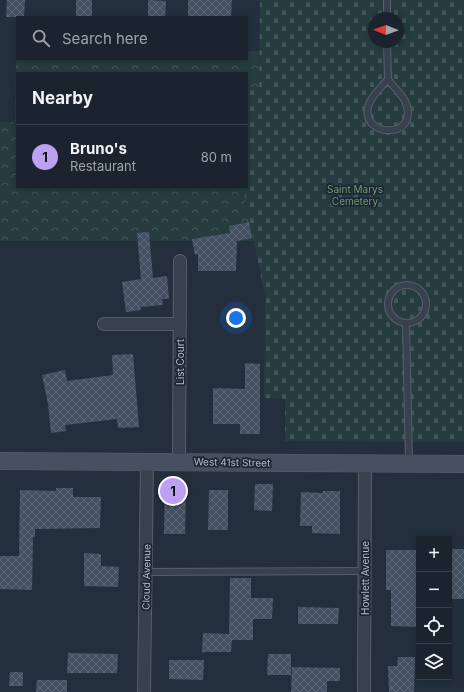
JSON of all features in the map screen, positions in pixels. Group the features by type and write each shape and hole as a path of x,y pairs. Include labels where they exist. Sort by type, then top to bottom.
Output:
{"street":[{"name":"List Court","path":"179,462 180,262"},
{"path":"104,324 180,324"},
{"name":"West 41st Street","path":"0,461 464,464"},
{"name":"Cloud Avenue","path":"144,692 147,461"},
{"name":"Howlett Avenue","path":"364,692 365,464"}],"lane":[{"path":"387,0 387,12"},
{"path":"387,48 388,79 405,100 408,115 406,121 401,126 395,130 388,131 382,130 371,122 368,116 369,103 388,79"},
{"path":"403,285 415,287 424,296 426,302 423,314 413,322 406,323 395,319 388,309 388,303 392,291 403,285"},
{"path":"406,323 409,464"},
{"path":"146,572 365,572"}],"green space":[{"name":"Saint Marys Cemetery","path":"260,0 464,0 464,442 285,441 285,399 264,398 265,296 243,188 248,188 248,90 259,90"},
{"path":"16,50 16,60 248,60 248,51 259,51 259,90 248,90 248,72 16,72 16,188 243,188 254,241 0,241 0,122 15,122"}],"building":[{"path":"7,0 25,0 24,16 6,17"},
{"path":"76,0 92,0 92,16 76,16"},
{"path":"148,0 166,1 165,16 148,16"},
{"path":"188,0 232,0 231,16 188,16"},
{"path":"249,222 252,238 237,241 236,271 198,271 198,254 195,255 192,239 230,233 229,226"},
{"path":"149,232 153,278 167,276 169,299 162,299 163,305 140,307 141,310 126,312 122,282 141,279 137,233"},
{"path":"133,354 139,427 118,428 117,419 65,425 66,431 51,433 48,404 42,375 65,370 67,381 113,375 112,355"},
{"path":"245,363 260,364 260,434 240,434 240,424 213,424 213,388 245,389"},
{"path":"165,483 186,483 185,534 164,534"},
{"path":"255,484 273,484 272,511 254,510"},
{"path":"56,488 73,488 73,497 101,497 100,528 35,529 35,537 33,537 32,590 0,589 0,556 19,556 20,490 56,491"},
{"path":"209,490 228,490 228,530 208,530"},
{"path":"323,491 340,491 340,534 312,533 312,526 300,526 301,492 323,493"},
{"path":"452,549 464,549 464,599 452,599"},
{"path":"386,550 416,550 416,627 391,626 391,590 386,590"},
{"path":"84,553 101,554 101,566 119,567 118,587 84,586"},
{"path":"230,578 251,578 251,598 273,598 272,619 253,619 253,640 232,640 231,652 202,652 203,633 229,634"},
{"path":"298,607 339,608 338,624 298,624"},
{"path":"68,653 118,654 117,673 67,673"},
{"path":"268,654 291,654 291,675 267,675"},
{"path":"398,657 415,657 414,692 389,692 388,666 397,666"},
{"path":"169,660 204,660 203,680 169,679"},
{"path":"292,667 340,668 340,681 327,681 327,692 291,692"},
{"path":"10,672 23,672 23,686 9,686"},
{"path":"37,680 67,680 67,692 36,692"}],"place":[{"name":"Bruno's","path":"173,491"}]}
